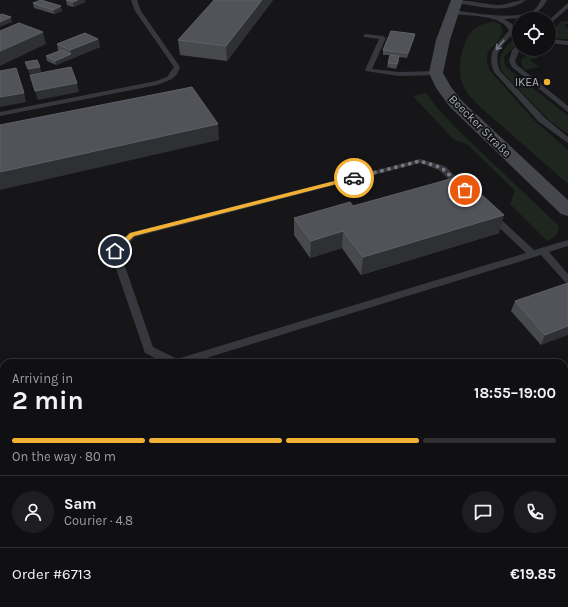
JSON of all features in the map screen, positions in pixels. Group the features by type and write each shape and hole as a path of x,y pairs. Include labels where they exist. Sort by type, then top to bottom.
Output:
{"street":[{"path":"436,74 443,40 456,4"},
{"name":"Beecker Straße","path":"436,74 456,104 568,210"}],"lane":[{"path":"0,114 157,84 171,79 175,74 177,67 138,11 134,0"},
{"path":"456,4 496,6 512,5 523,0"},
{"path":"498,17 532,13 539,9 544,0"},
{"path":"456,4 498,17 510,25 512,31 492,55 492,63 497,72 542,120 568,142"},
{"path":"556,16 568,5"},
{"path":"366,36 383,38 368,70 399,74 436,74"},
{"path":"556,42 568,43"},
{"path":"514,56 512,61 518,70 568,110"},
{"path":"168,359 149,350 115,251 132,235 420,161 442,168 470,195"},
{"path":"487,211 532,253"},
{"path":"189,359 568,243"},
{"path":"542,250 568,280"}],"shaded area":[{"path":"492,21 500,24 503,31 501,37 488,52 487,63 490,71 535,121 568,150 568,184 481,108 466,91 463,85 460,64 466,41 475,28"},
{"path":"561,21 568,21 568,24 564,25 568,28 568,39 556,38 556,27"},
{"path":"512,41 512,49 504,57 506,67 568,116 568,134 550,121 503,73 500,61 506,47"},
{"path":"526,56 535,56 538,58 530,60 539,67 525,70 522,66 521,59"},
{"path":"426,93 457,129 559,226 558,232 554,237 547,241 510,204 515,191 467,144 454,140 413,96"}],"building":[{"path":"41,0 61,6 53,10 33,3"},
{"path":"66,0 78,0 73,2"},
{"path":"214,0 262,0 226,46 178,40"},
{"path":"2,14 11,17 0,22 0,15"},
{"path":"19,23 43,32 0,51 0,31"},
{"path":"391,31 415,34 408,53 383,50"},
{"path":"85,33 98,39 70,50 57,44"},
{"path":"62,50 71,54 55,61 46,56"},
{"path":"390,55 399,56 397,64 388,63"},
{"path":"37,60 40,67 28,69 25,62"},
{"path":"71,67 77,83 35,91 30,75"},
{"path":"16,68 24,93 0,97 0,71"},
{"path":"192,87 218,124 0,172 0,125"},
{"path":"461,176 504,215 363,257 343,231 311,241 294,218 350,202 353,206"},
{"path":"568,283 568,326 545,335 515,301"}],"way so far":[{"path":"354,178 420,161 442,168 465,190"}],"place":[{"name":"IKEA","path":"547,82"}],"route":[{"path":"115,251 132,235 354,178"}]}
